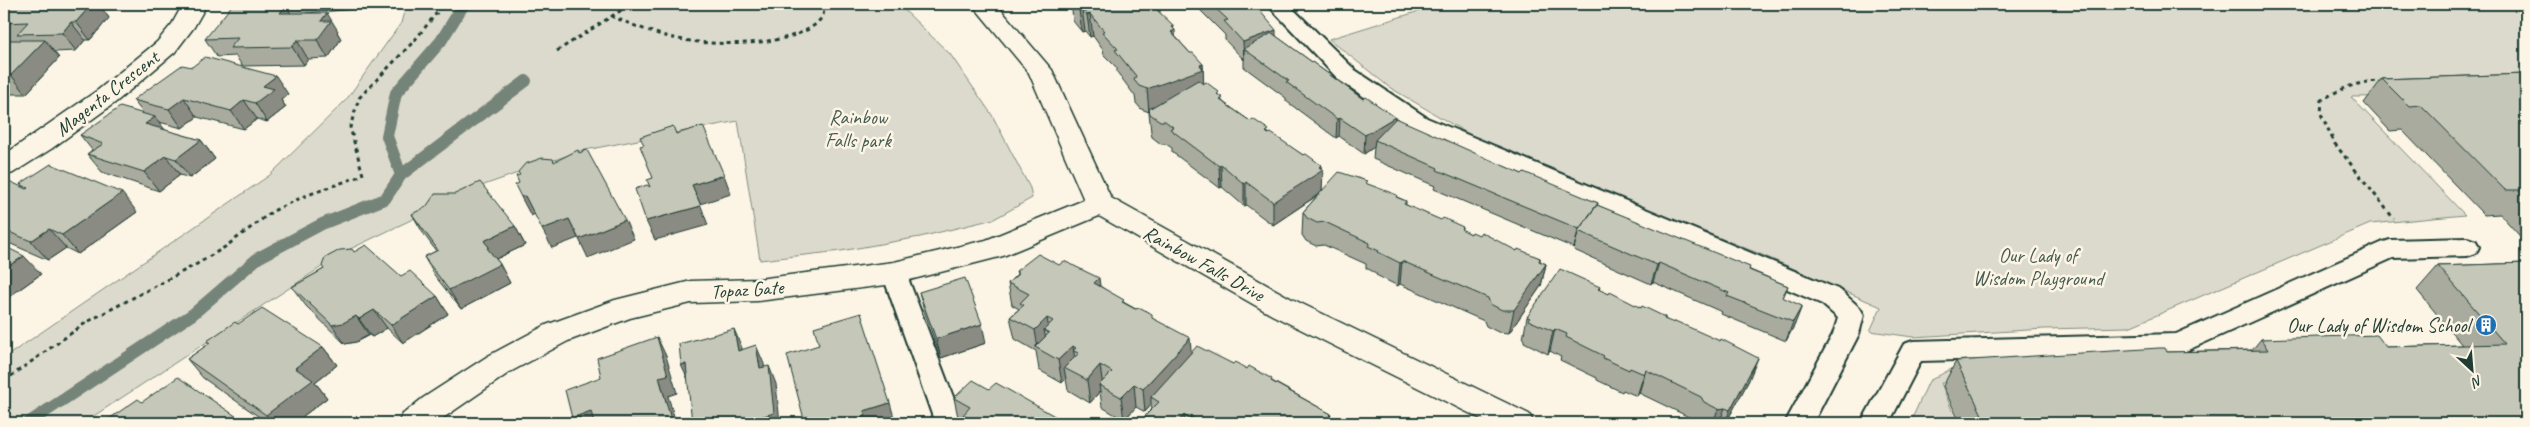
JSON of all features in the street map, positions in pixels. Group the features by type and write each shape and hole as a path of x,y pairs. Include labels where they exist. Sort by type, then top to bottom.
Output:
{"street":[{"name":"Magenta Crescent","path":"4,167 42,143 100,101 166,47 182,27 195,4"},
{"path":"984,4 1040,70 1100,204"},
{"name":"Topaz Gate","path":"414,423 434,407 499,364 557,333 625,308 691,292 758,290 894,273 993,249 1100,204"},
{"name":"Rainbow Falls Drive","path":"1100,204 1282,307 1518,423"}],"lane":[{"path":"1277,4 1347,75 1419,123 1831,297 1850,315 1846,334 1798,423"},
{"path":"1874,423 1913,351 2179,344 2390,249 2467,247"},
{"path":"894,273 950,423"}],"path":[{"path":"4,381 86,322 204,260 225,247 273,211 305,196 363,175 350,128 353,112 359,98 414,41 444,4"},
{"path":"556,51 631,4"},
{"path":"611,16 695,42 740,44 776,40 800,32 823,15 825,4"},
{"path":"2387,81 2358,81 2342,87 2322,100 2321,114 2335,144 2418,249"}],"green space":[{"name":"Rainbow Falls park","path":"406,4 898,4 950,54 992,115 1030,188 1032,198 994,219 920,237 841,251 760,260 738,121 580,151 484,185 346,251 83,423 4,423 4,358 270,175 346,100 401,23"},
{"name":"Our Lady of Wisdom Playground","path":"1442,4 2526,4 2526,95 2351,97 2465,215 2370,224 2129,327 2045,329 1913,337 1870,331 1881,307 1760,254 1487,145 1389,87 1329,39"},
{"path":"2141,366 2142,373 1941,383 1957,423 1910,423 1929,381 1949,370"}],"building":[{"path":"4,4 92,4 76,22 71,22 62,33 17,34 28,22 4,23"},
{"path":"233,4 286,5 280,13 327,13 321,21 331,21 317,40 297,40 292,47 230,48 238,38 205,39"},
{"path":"1075,4 1155,4 1160,9 1157,10 1173,25 1171,26 1175,30 1171,32 1203,64 1200,65 1203,69 1147,89 1139,86 1134,80 1136,76 1115,50 1118,49 1102,32 1104,31 1090,14 1087,15 1082,9 1079,10"},
{"path":"1211,4 1254,4 1276,30 1243,42 1224,21 1228,20"},
{"path":"1272,33 1363,99 1366,97 1395,117 1365,135 1340,118 1337,119 1244,49"},
{"path":"4,40 45,40 11,75 4,75"},
{"path":"205,57 276,76 263,86 274,89 255,103 244,100 231,111 184,98 169,109 133,100 182,65 192,67"},
{"path":"2526,74 2526,195 2522,190 2505,190 2421,105 2409,106 2382,79"},
{"path":"1198,80 1203,84 1206,82 1219,92 1217,94 1223,98 1220,100 1250,121 1253,119 1269,130 1266,132 1268,134 1271,133 1303,155 1306,154 1321,165 1319,167 1323,170 1273,202 1246,182 1244,184 1221,164 1219,166 1170,129 1173,127 1165,121 1160,121 1150,114 1149,109"},
{"path":"120,107 155,117 145,124 201,140 176,159 166,156 144,172 87,154 103,144 80,135"},
{"path":"1396,118 1522,174 1524,172 1598,203 1579,229 1437,170 1438,168 1375,140"},
{"path":"673,126 676,134 703,126 724,175 692,185 701,206 646,221 635,189 647,185 650,187 647,180 653,178 640,146 644,145 640,137"},
{"path":"578,150 579,153 587,150 625,220 579,239 569,219 542,229 525,196 521,197 515,185 519,183 516,176 520,175 518,172 525,164 542,158 553,159 554,162"},
{"path":"51,164 122,193 62,235 49,229 31,241 4,230 4,182 7,180 26,189 28,188 20,184"},
{"path":"1339,172 1367,181 1365,183 1397,195 1396,197 1406,201 1404,204 1441,220 1443,218 1463,227 1461,229 1471,234 1472,232 1479,235 1481,232 1517,251 1518,249 1540,258 1539,261 1546,264 1514,310 1502,310 1490,304 1488,298 1402,261 1400,263 1368,246 1370,243 1325,222 1317,223 1307,218 1303,212"},
{"path":"480,182 515,226 484,241 489,247 487,248 500,264 449,290 424,257 438,250 412,214 426,207 435,194 455,194"},
{"path":"1597,205 1750,267 1749,270 1788,286 1782,297 1802,306 1793,322 1727,296 1729,293 1659,263 1657,265 1578,231"},
{"path":"366,245 401,276 410,271 437,296 391,325 374,310 359,319 356,316 343,323 332,325 292,287 324,269 322,266 325,258 340,250 352,249 354,252"},
{"path":"4,246 24,256 4,269"},
{"path":"1038,254 1059,265 1064,261 1099,278 1094,283 1124,300 1122,302 1135,309 1141,308 1152,314 1152,318 1190,338 1143,389 1134,384 1121,397 1099,385 1112,372 1100,365 1087,380 1064,368 1079,353 1073,351 1076,348 1073,346 1058,360 1035,347 1049,333 1044,330 1053,321 1047,318 1035,330 1010,317 1024,305 1020,303 1029,294 1008,283 1019,273 1016,271"},
{"name":"Our Lady of Wisdom School","path":"2526,263 2526,423 1986,423 1956,361 2159,348 2165,348 2167,352 2268,350 2261,339 2377,335 2386,347 2505,344 2438,266"},
{"path":"1560,269 1600,287 1598,289 1609,294 1610,292 1641,308 1642,306 1665,317 1664,319 1674,323 1675,321 1720,341 1721,339 1758,358 1730,410 1725,408 1718,409 1704,402 1701,397 1646,370 1644,374 1630,368 1629,370 1566,337 1567,334 1555,329 1553,331 1528,320 1530,318 1527,317"},
{"path":"965,278 982,324 936,339 919,292"},
{"path":"262,308 323,347 295,368 313,380 266,415 187,359 210,343 207,341 235,322 238,324"},
{"path":"861,313 890,403 864,411 866,416 844,423 805,423 787,355 819,345 814,327"},
{"path":"734,329 738,351 756,345 760,368 769,366 774,413 739,423 692,423 686,364 681,365 679,344"},
{"path":"657,337 668,375 659,377 672,423 594,423 591,411 572,418 565,390 601,377 597,358"},
{"path":"1197,346 1233,364 1235,362 1247,369 1249,366 1343,423 1189,423 1194,418 1191,415 1188,418 1184,415 1177,423 1156,423 1144,417 1159,402 1151,397"},
{"path":"178,377 246,423 103,423 138,399 142,402"},
{"path":"973,380 989,389 996,383 1067,423 977,423 963,415 970,407 954,398"},
{"path":"492,416 499,423 481,423"}],"waterway":[{"path":"401,175 387,136 396,93 441,41 464,4"},
{"path":"401,175 526,81"},
{"path":"28,423 193,314 258,258 322,224 385,199 401,175"}],"place":[{"name":"Our Lady of Wisdom School","path":"2486,325"}]}
